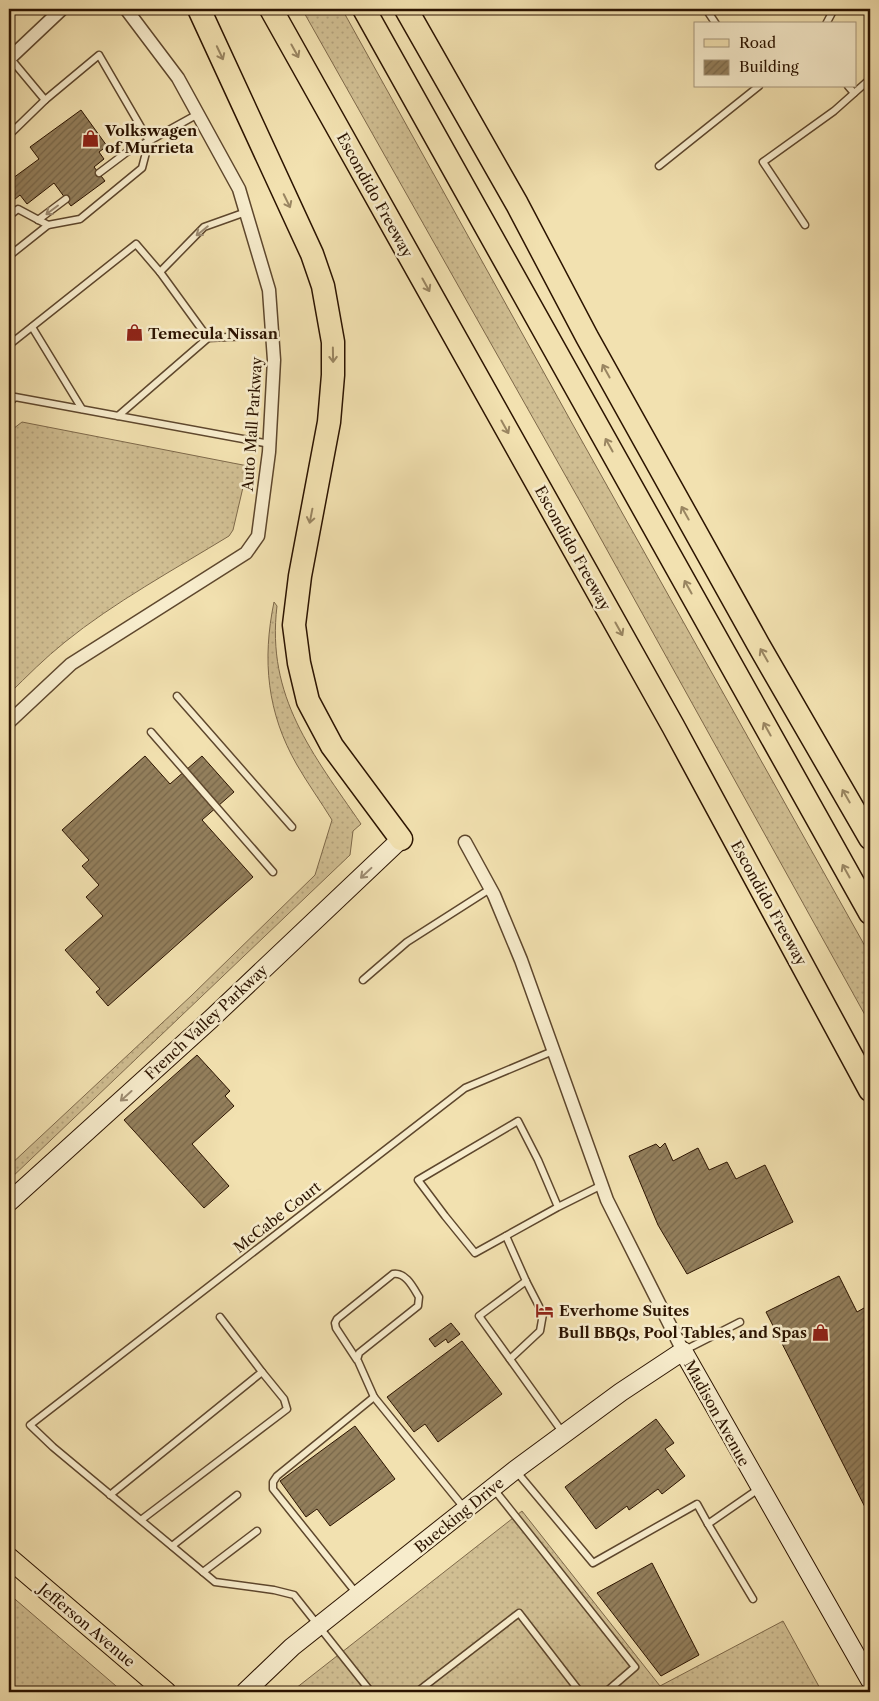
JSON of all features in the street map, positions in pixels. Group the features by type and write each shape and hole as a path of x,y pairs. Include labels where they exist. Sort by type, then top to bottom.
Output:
{"highway":[{"path":"199,9 312,254 323,286 332,342 333,375 330,422 300,576 294,625 299,663 308,701 332,746 401,839"},
{"name":"Escondido Freeway","path":"271,9 673,726 870,1090"},
{"path":"364,9 870,914"},
{"path":"406,9 517,204 587,337 758,644 870,838"}],"main road":[{"name":"Jefferson Avenue","path":"9,1558 166,1692"}],"street":[{"path":"9,59 62,9"},
{"name":"Auto Mall Parkway","path":"9,722 71,664 246,553 258,536 270,444 274,360 269,290 239,189 178,78 126,9"},
{"name":"French Valley Parkway","path":"9,1202 211,1018 401,839"},
{"name":"Madison Avenue","path":"465,842 490,889 521,960 552,1051 607,1200 683,1351 760,1488 864,1664 870,1680"},
{"name":"Buecking Drive","path":"245,1692 292,1647 515,1470 621,1392 683,1351"}],"lane":[{"path":"706,9 715,22"},
{"path":"827,22 834,9"},
{"path":"9,135 46,100 99,55 149,141 142,168 80,219 48,225 9,256"},
{"path":"9,59 46,100"},
{"path":"804,225 763,162 834,111 870,79"},
{"path":"659,166 756,88"},
{"path":"850,88 854,93"},
{"path":"99,173 127,152 198,114"},
{"path":"38,220 66,199"},
{"path":"9,216 18,209 48,225"},
{"path":"160,272 204,227 246,212"},
{"path":"9,345 136,244 160,272 208,338"},
{"path":"32,327 82,410"},
{"path":"118,416 208,338 272,335"},
{"path":"9,403 15,397 270,444"},
{"path":"177,696 292,827"},
{"path":"151,732 273,872"},
{"path":"362,980 407,942 490,889"},
{"name":"McCabe Court","path":"110,1494 53,1447 30,1425 465,1088 552,1051"},
{"path":"558,1207 538,1160 518,1121 418,1180 475,1253 602,1185"},
{"path":"506,1236 543,1314 540,1331 510,1359"},
{"path":"357,1360 359,1353 418,1306 419,1297 402,1275 393,1274 337,1319 335,1323 336,1328 357,1360 374,1397 466,1510"},
{"path":"526,1281 479,1316 563,1434"},
{"path":"142,1520 287,1409 284,1399 220,1318"},
{"path":"683,1351 740,1322"},
{"path":"262,1372 110,1494 215,1582 274,1590 294,1595 371,1692"},
{"path":"358,1595 273,1488 272,1482 374,1397"},
{"path":"515,1470 593,1563 696,1504 754,1599"},
{"path":"492,1488 635,1668 606,1692"},
{"path":"708,1524 760,1488"},
{"path":"172,1546 237,1495"},
{"path":"204,1572 257,1531"},
{"path":"416,1692 519,1613 580,1692"}],"shaded area":[{"path":"302,9 342,9 870,955 870,1024 586,512"},
{"path":"22,422 248,466 233,530 229,536 103,614 50,654 9,694 9,432"},
{"path":"274,602 277,606 275,639 279,669 286,697 310,748 361,824 353,831 350,855 9,1180 9,1166 191,996 315,875 332,820 301,772 287,745 273,706 268,665 268,645"},
{"path":"522,1511 660,1686 783,1621 822,1692 666,1692 660,1687 654,1692 291,1692"},
{"path":"9,1594 123,1692 9,1692"}],"building":[{"path":"81,110 107,146 99,152 104,159 94,167 105,181 71,206 54,183 27,204 20,195 9,204 9,181 39,159 30,147"},
{"path":"145,756 170,784 202,756 234,792 202,820 253,877 108,1006 96,992 100,989 65,950 103,916 86,897 99,885 82,866 89,860 62,830"},
{"path":"197,1055 230,1091 225,1096 234,1106 192,1144 229,1186 204,1208 124,1120"},
{"path":"665,1143 673,1161 698,1148 709,1170 727,1162 736,1179 765,1165 793,1222 687,1274 658,1225 629,1156 656,1144 660,1148"},
{"path":"839,1276 857,1312 864,1308 870,1321 870,1517 766,1312"},
{"path":"451,1323 460,1334 448,1343 446,1339 435,1347 429,1339"},
{"path":"462,1341 502,1394 438,1442 425,1424 414,1432 387,1397"},
{"path":"656,1419 674,1443 665,1449 685,1476 662,1494 658,1489 629,1510 627,1506 596,1529 565,1487"},
{"path":"355,1426 395,1479 330,1526 317,1509 306,1517 280,1481"},
{"path":"652,1563 699,1655 661,1676 597,1593"}],"place":[{"name":"Volkswagen of Murrieta","path":"91,139"},
{"name":"Temecula Nissan","path":"134,333"},
{"name":"Everhome Suites","path":"545,1310"},
{"name":"Bull BBQs, Pool Tables, and Spas","path":"821,1332"}]}
